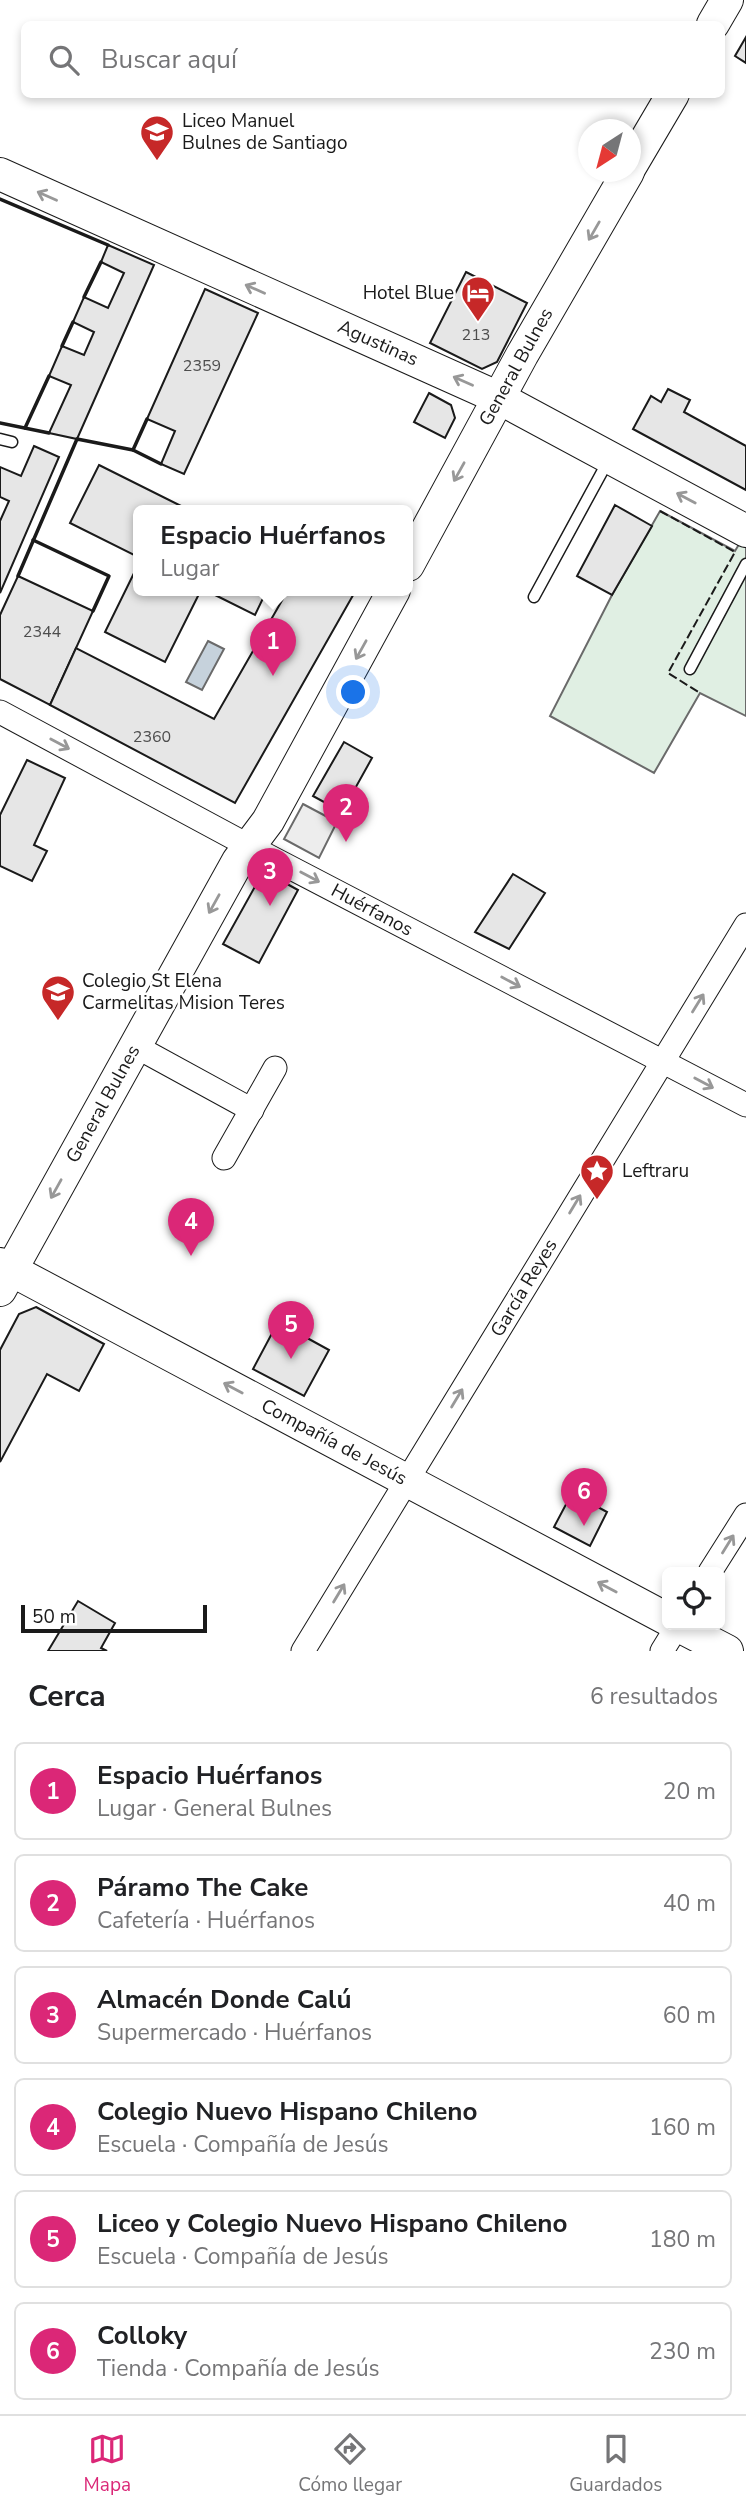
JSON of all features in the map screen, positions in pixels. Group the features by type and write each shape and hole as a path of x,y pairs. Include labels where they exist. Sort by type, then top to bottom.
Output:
{"street":[{"path":"715,21 727,0"},
{"name":"General Bulnes","path":"641,149 671,98"},
{"name":"Agustinas","path":"0,174 499,398 746,531"},
{"name":"General Bulnes","path":"413,556 622,182"},
{"name":"General Bulnes","path":"4,1275 238,861 268,821 391,596"},
{"name":"Huérfanos","path":"0,712 249,846 746,1105"},
{"name":"García Reyes","path":"303,1651 746,925"},
{"path":"135,1046 252,1110"},
{"path":"225,1158 275,1068"},
{"name":"Compañía de Jesús","path":"4,1275 407,1480 662,1616"},
{"path":"713,1567 746,1515"},
{"path":"662,1651 674,1630"},
{"path":"687,1630 727,1651"}],"lane":[{"path":"534,597 610,457"},
{"path":"690,669 746,564"}],"green space":[{"path":"660,511 735,551 741,541 746,544 746,716 700,693 654,773 550,716 612,595"}],"shaded area":[{"path":"208,641 224,649 202,690 186,682"},
{"path":"303,804 337,822 319,858 284,839"}],"building":[{"path":"746,37 746,63 735,56"},
{"path":"108,245 154,265 77,439 49,433 71,385 49,376 62,346 84,355 94,332 73,322 84,297 108,308 124,273 101,262"},
{"name":"Hotel Blue","path":"466,272 527,303 497,362 482,369 430,343"},
{"path":"205,289 258,313 184,474 161,464 175,431 147,419"},
{"path":"668,389 690,400 684,412 746,446 746,490 633,429 651,396 661,402"},
{"path":"429,393 451,405 455,418 445,438 414,422"},
{"path":"34,446 59,457 0,593 0,521 9,501 0,497 0,467 21,476"},
{"path":"99,465 179,505 133,505 133,554 70,523"},
{"path":"615,505 652,526 612,595 577,576"},
{"path":"133,575 133,596 198,596 165,662 105,632"},
{"path":"18,576 93,611 50,705 0,679 0,615"},
{"path":"217,596 264,596 255,615"},
{"path":"285,596 353,596 235,803 50,705 76,648 214,719"},
{"path":"344,742 372,758 342,812 313,796"},
{"path":"27,760 65,778 34,845 47,851 32,881 0,866 0,815"},
{"path":"269,874 298,890 259,963 223,944 257,883"},
{"path":"513,874 545,893 509,949 475,932"},
{"path":"36,1307 104,1344 79,1391 47,1374 0,1462 0,1350 19,1314"},
{"path":"278,1322 329,1350 304,1396 253,1369"},
{"path":"572,1493 607,1512 590,1546 554,1527"},
{"path":"78,1601 115,1623 101,1648 107,1651 48,1651"}],"fence":[{"path":"660,511 735,552 668,673 700,693"}],"wall":[{"path":"0,199 108,245"},
{"path":"84,297 101,262"},
{"path":"62,346 73,322"},
{"path":"25,428 49,376"},
{"path":"147,419 133,450 161,464"},
{"path":"0,423 49,433"},
{"path":"18,576 77,439 133,450"},
{"path":"33,540 109,576 93,611"}],"place":[{"name":"Liceo Manuel Bulnes de Santiago","path":"157,162"},
{"name":"Hotel Blue","path":"478,323"},
{"name":"Espacio Huérfanos","path":"273,676"},
{"name":"Páramo The Cake","path":"346,842"},
{"name":"Almacén Donde Calú","path":"270,906"},
{"name":"Colegio St Elena Carmelitas Mision Teres","path":"58,1022"},
{"name":"Leftraru","path":"597,1201"},
{"name":"Colegio Nuevo Hispano Chileno","path":"191,1256"},
{"name":"Liceo y Colegio Nuevo Hispano Chileno","path":"291,1359"},
{"name":"Colloky","path":"584,1526"}]}
